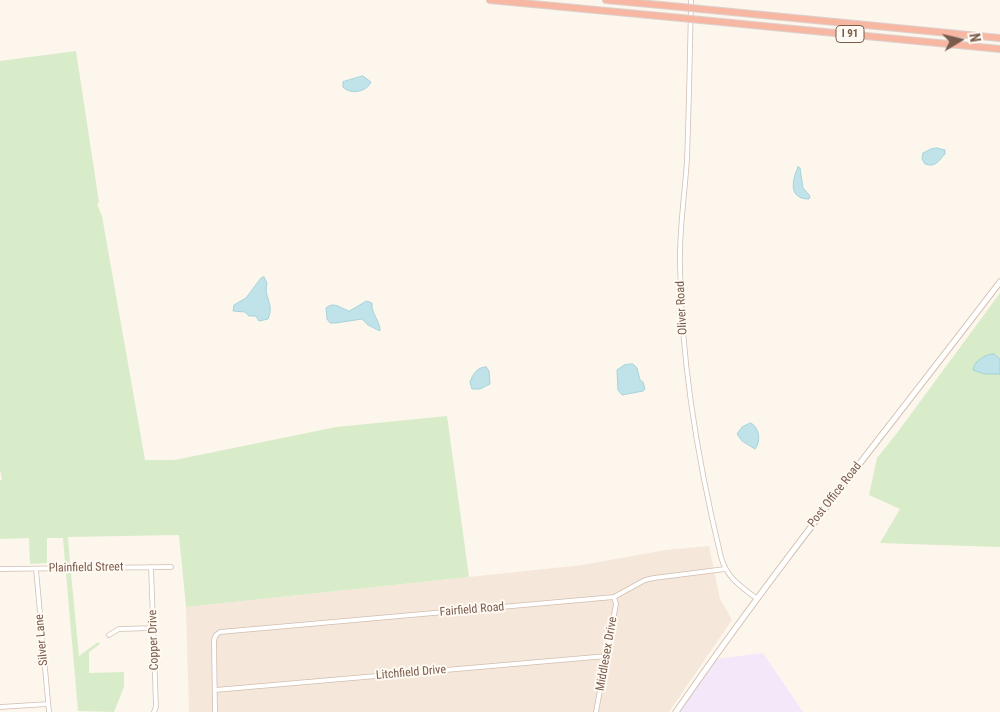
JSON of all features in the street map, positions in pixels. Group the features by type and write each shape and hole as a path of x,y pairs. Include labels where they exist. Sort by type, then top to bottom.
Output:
{"highway":[{"name":"I 91","path":"490,0 1000,49"},
{"name":"I 91","path":"606,0 1000,38"}],"street":[{"name":"Oliver Road","path":"691,0 689,108 680,244 683,336 692,409 718,546 725,569 737,583 756,598"},
{"name":"Post Office Road","path":"676,712 756,598 1000,282"},
{"name":"Copper Drive","path":"151,567 156,708 154,712"},
{"name":"Plainfield Street","path":"0,569 171,567"},
{"name":"Silver Lane","path":"36,569 49,712"},
{"name":"Fairfield Road","path":"215,690 214,640 220,632 614,597 645,580 725,569"},
{"name":"Middlesex Drive","path":"596,712 616,604 614,597"},
{"path":"109,635 119,629 154,628"},
{"name":"Litchfield Drive","path":"215,690 607,656"},
{"path":"215,690 215,712"},
{"path":"0,707 48,704"}],"shaded area":[{"path":"709,546 720,599 732,620 669,712 189,712 186,607 582,565 666,550"},
{"path":"763,653 803,712 677,712 715,659"}],"green space":[{"path":"76,51 99,202 97,204 102,216 145,460 175,460 336,427 447,416 469,577 186,607 179,535 68,537 70,563 65,563 63,538 47,538 47,563 30,564 29,538 0,539 0,481 2,479 0,470 0,61"},
{"path":"1000,293 1000,547 880,543 900,509 869,495 877,458"},
{"path":"66,573 71,573 79,656 98,642 100,644 89,652 89,673 124,672 124,687 114,712 78,711"}],"water":[{"path":"363,76 371,82 366,88 354,92 343,87 343,82"},
{"path":"937,148 945,150 945,154 935,164 925,164 922,159 923,153"},
{"path":"798,167 800,168 803,188 810,196 809,199 798,196 793,188 794,177"},
{"path":"264,277 267,283 266,292 270,305 268,319 259,321 256,316 249,316 245,312 233,311 234,305 246,298 261,278"},
{"path":"367,301 372,303 380,331 368,325 362,319 330,323 327,319 326,308 329,306 337,306 349,311"},
{"path":"994,354 1000,359 1000,374 984,374 973,370 975,364 980,359"},
{"path":"633,364 637,368 645,389 622,395 618,390 617,370 624,365"},
{"path":"486,367 489,371 490,384 480,389 472,389 470,382 474,374 480,368"},
{"path":"751,423 759,435 755,449 742,441 737,434 742,427"}]}
